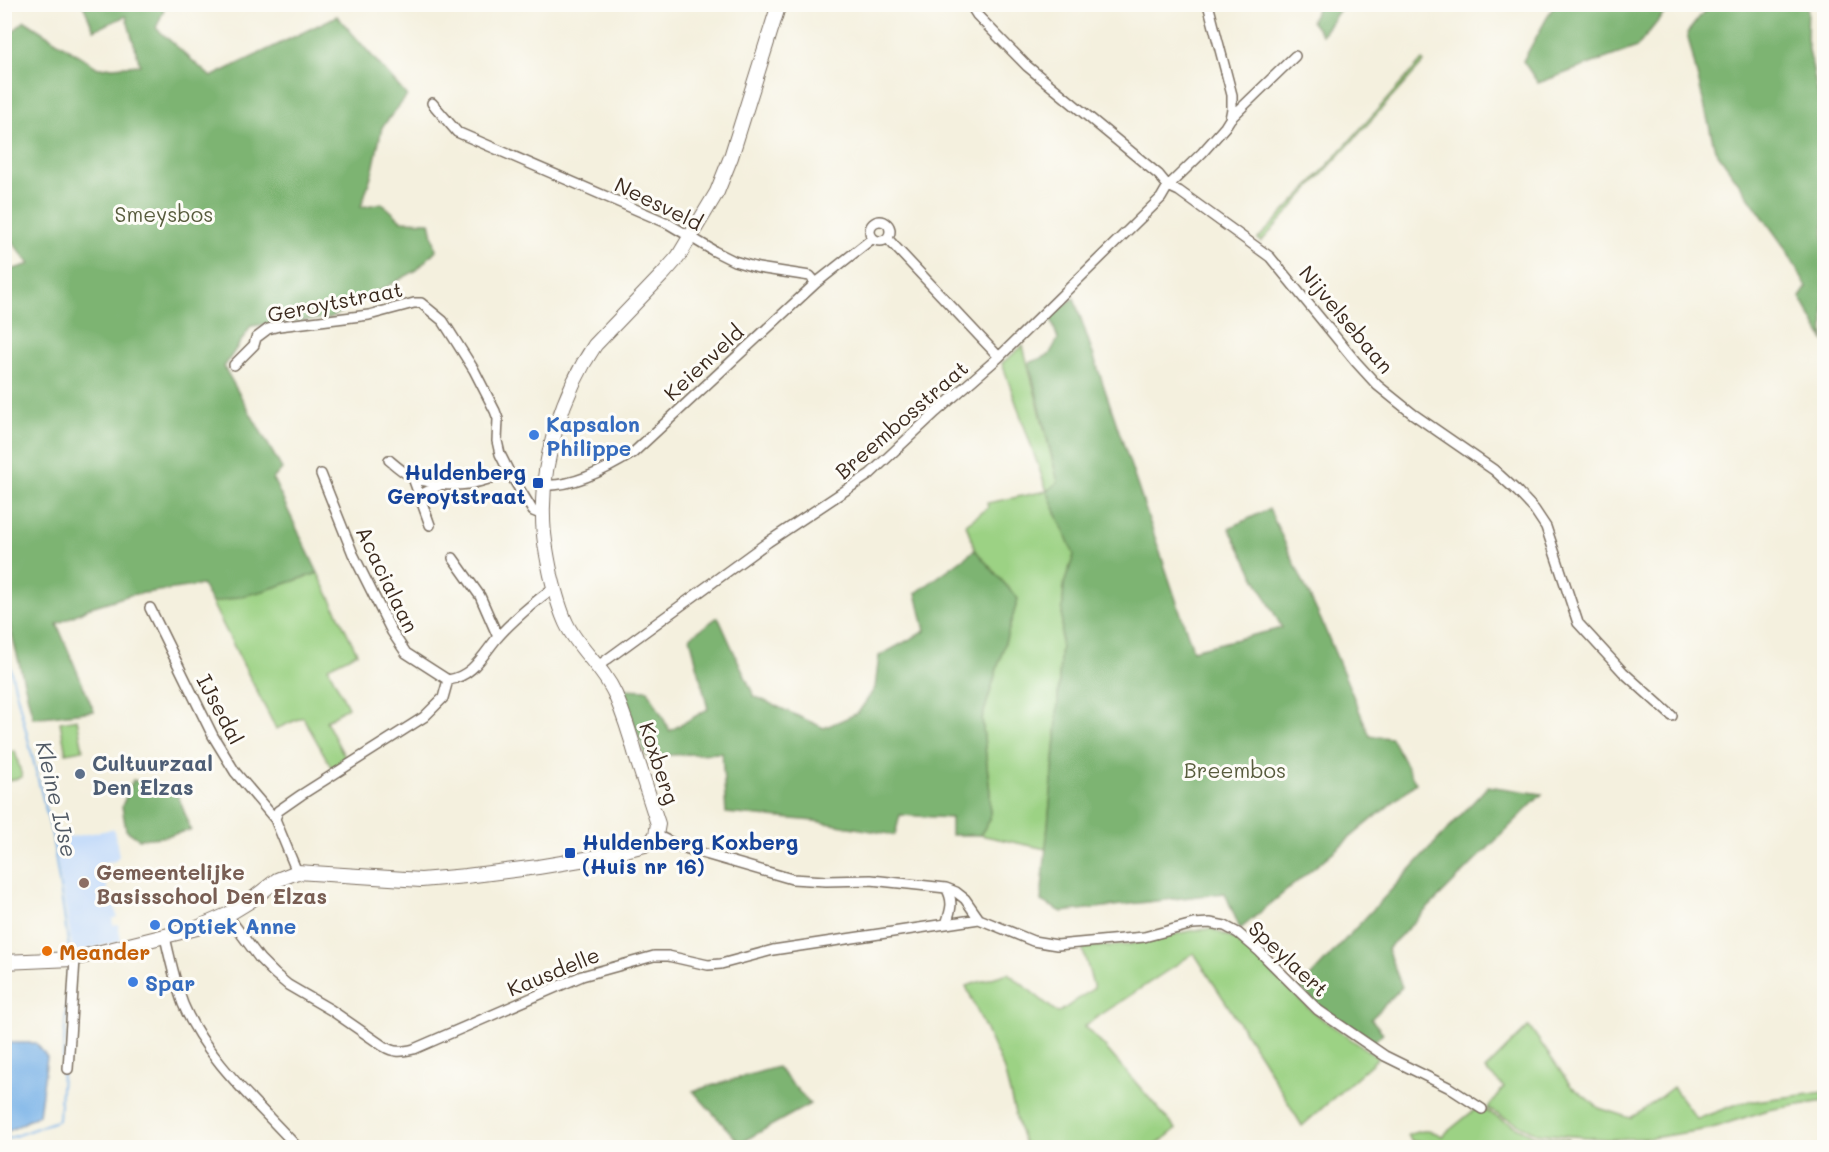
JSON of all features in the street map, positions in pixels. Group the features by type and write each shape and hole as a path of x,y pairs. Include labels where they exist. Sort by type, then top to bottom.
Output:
{"street":[{"name":"Koxberg","path":"4,962 72,960 197,928 227,915 277,880 297,872 421,880 538,867 598,857 651,842 656,835 658,824 622,712 607,679 566,624 554,588 546,553 543,515 547,464 559,420 586,358 595,345 663,274 691,237 717,192 732,157 779,4"},
{"name":"Nijvelsebaan","path":"970,4 977,15 1027,66 1159,175 1168,186 1179,191 1269,257 1377,385 1413,414 1494,470 1518,492 1534,509 1546,527 1578,623 1623,672 1672,716"},
{"path":"1208,4 1232,95 1230,119"},
{"name":"Breembosstraat","path":"598,666 768,542 870,474 999,357 1161,198 1168,186 1202,153 1230,119 1295,56"},
{"name":"Neesveld","path":"432,103 457,132 667,223 734,261 758,268 810,276 816,283"},
{"path":"882,221 889,226 890,234 887,238 878,241 873,238 870,229 873,223 882,221"},
{"path":"816,283 873,238"},
{"path":"887,238 999,357"},
{"name":"Keienveld","path":"544,485 561,485 612,466 633,453 816,283"},
{"name":"Geroytstraat","path":"234,365 254,345 256,338 268,329 369,315 421,303 443,321 490,400 498,419 497,441 500,454 508,472 533,511 543,515"},
{"path":"389,460 413,478 440,485 469,484 508,472"},
{"name":"Acacialaan","path":"321,474 353,554 392,632 406,653 448,680"},
{"path":"413,478 430,525"},
{"path":"418,496 440,485"},
{"path":"453,558 480,596 498,637"},
{"path":"275,819 278,811 301,795 424,717 443,698 448,680 459,679 474,668 498,637 544,594 554,588"},
{"name":"IJsedal","path":"150,608 213,736 235,772 275,819 297,872"},
{"path":"656,835 681,847 792,879 872,880 946,888 965,899 979,920"},
{"path":"946,888 952,903 946,924"},
{"name":"Kausdelle","path":"227,915 260,959 288,985 332,1010 383,1046 399,1052 414,1049 582,976 638,960 659,956 708,965 773,950 946,924"},
{"name":"Speylaert","path":"946,924 979,920 1034,941 1057,945 1144,937 1193,924 1210,923 1225,926 1238,933 1258,951 1318,1010 1385,1056 1449,1088 1482,1109"},
{"path":"165,937 177,988 201,1036 224,1069 298,1148"},
{"path":"68,1068 72,960"}],"shaded area":[{"name":"Gemeentelijke Basisschool Den Elzas","path":"114,829 119,856 115,861 102,864 110,902 114,902 117,917 112,919 113,925 118,924 121,941 73,953 54,840"}],"green space":[{"name":"Smeysbos","path":"83,5 166,5 156,28 211,77 337,16 407,96 382,127 373,170 361,207 382,203 402,221 430,222 436,250 417,270 330,318 251,326 224,367 282,469 273,479 318,573 263,591 212,603 202,585 130,595 91,607 57,624 94,711 33,718 5,607 4,272 30,264 4,232 5,38 25,21 98,68 140,65 126,16 94,30"},
{"path":"1319,5 1343,5 1322,35 1311,21"},
{"path":"1554,5 1671,5 1637,47 1538,83 1523,61"},
{"path":"1709,5 1808,5 1807,40 1824,125 1824,340 1800,297 1807,287 1783,245 1715,150 1687,33"},
{"path":"1422,60 1424,62 1261,242 1258,239"},
{"name":"Breembos","path":"1074,298 1193,650 1282,628 1229,528 1269,509 1321,620 1370,736 1391,738 1416,783 1240,929 1225,893 1062,912 1041,901 1056,738 1064,584 1074,555 1047,491 1058,482 1029,363 1049,355 1058,339 1050,316"},
{"path":"1023,346 1058,482 1047,491 1002,363"},
{"path":"1047,491 1075,555 1064,584 1056,738 1046,849 980,835 990,819 990,793 982,719 1018,599 975,550 966,524 988,508 987,503"},
{"path":"975,550 1018,599 982,719 990,793 990,820 980,835 951,835 951,818 900,815 895,835 814,821 726,813 722,753 646,756 621,689 648,690 670,731 708,709 690,637 718,617 754,696 824,728 858,713 875,688 879,656 925,631 916,593"},
{"path":"318,573 357,653 328,667 348,707 326,721 347,761 333,770 303,717 276,729 212,603 263,591"},
{"path":"77,719 83,750 66,753 60,722"},
{"path":"15,751 22,777 5,782 5,754"},
{"path":"133,780 178,795 191,830 162,837 139,839 126,830 122,806"},
{"path":"1488,786 1542,794 1387,949 1402,987 1371,1019 1383,1033 1369,1046 1341,1027 1300,988"},
{"path":"1212,929 1245,944 1315,1014 1378,1058 1302,1126 1263,1060 1194,953 1084,1026 1176,1129 1154,1147 1026,1147 1004,1070 966,986 1008,973 1058,1013 1094,988 1082,947 1126,945 1194,930"},
{"path":"1529,1026 1570,1085 1599,1108 1630,1118 1673,1087 1697,1119 1740,1103 1824,1092 1824,1101 1768,1110 1709,1129 1651,1138 1608,1139 1536,1133 1487,1109 1504,1087 1485,1070"},
{"path":"777,1067 810,1104 740,1143 693,1091"},
{"path":"1478,1107 1534,1136 1567,1139 1572,1147 1432,1147 1425,1142 1412,1141 1408,1135 1425,1131 1442,1136"}],"water":[{"path":"5,1043 36,1043 47,1057 39,1115 5,1133"}],"waterway":[{"name":"Kleine IJse","path":"4,643 52,835 70,954"},
{"name":"Kleine IJse","path":"4,1140 59,1120 69,965"}],"place":[{"name":"Kapsalon Philippe","path":"534,435"},
{"name":"Huldenberg Geroytstraat","path":"538,483"},
{"name":"Cultuurzaal Den Elzas","path":"80,774"},
{"name":"Huldenberg Koxberg (Huis nr 16)","path":"570,853"},
{"name":"Gemeentelijke Basisschool Den Elzas","path":"84,883"},
{"name":"Optiek Anne","path":"155,925"},
{"name":"Meander","path":"47,951"},
{"name":"Spar","path":"133,982"}]}
